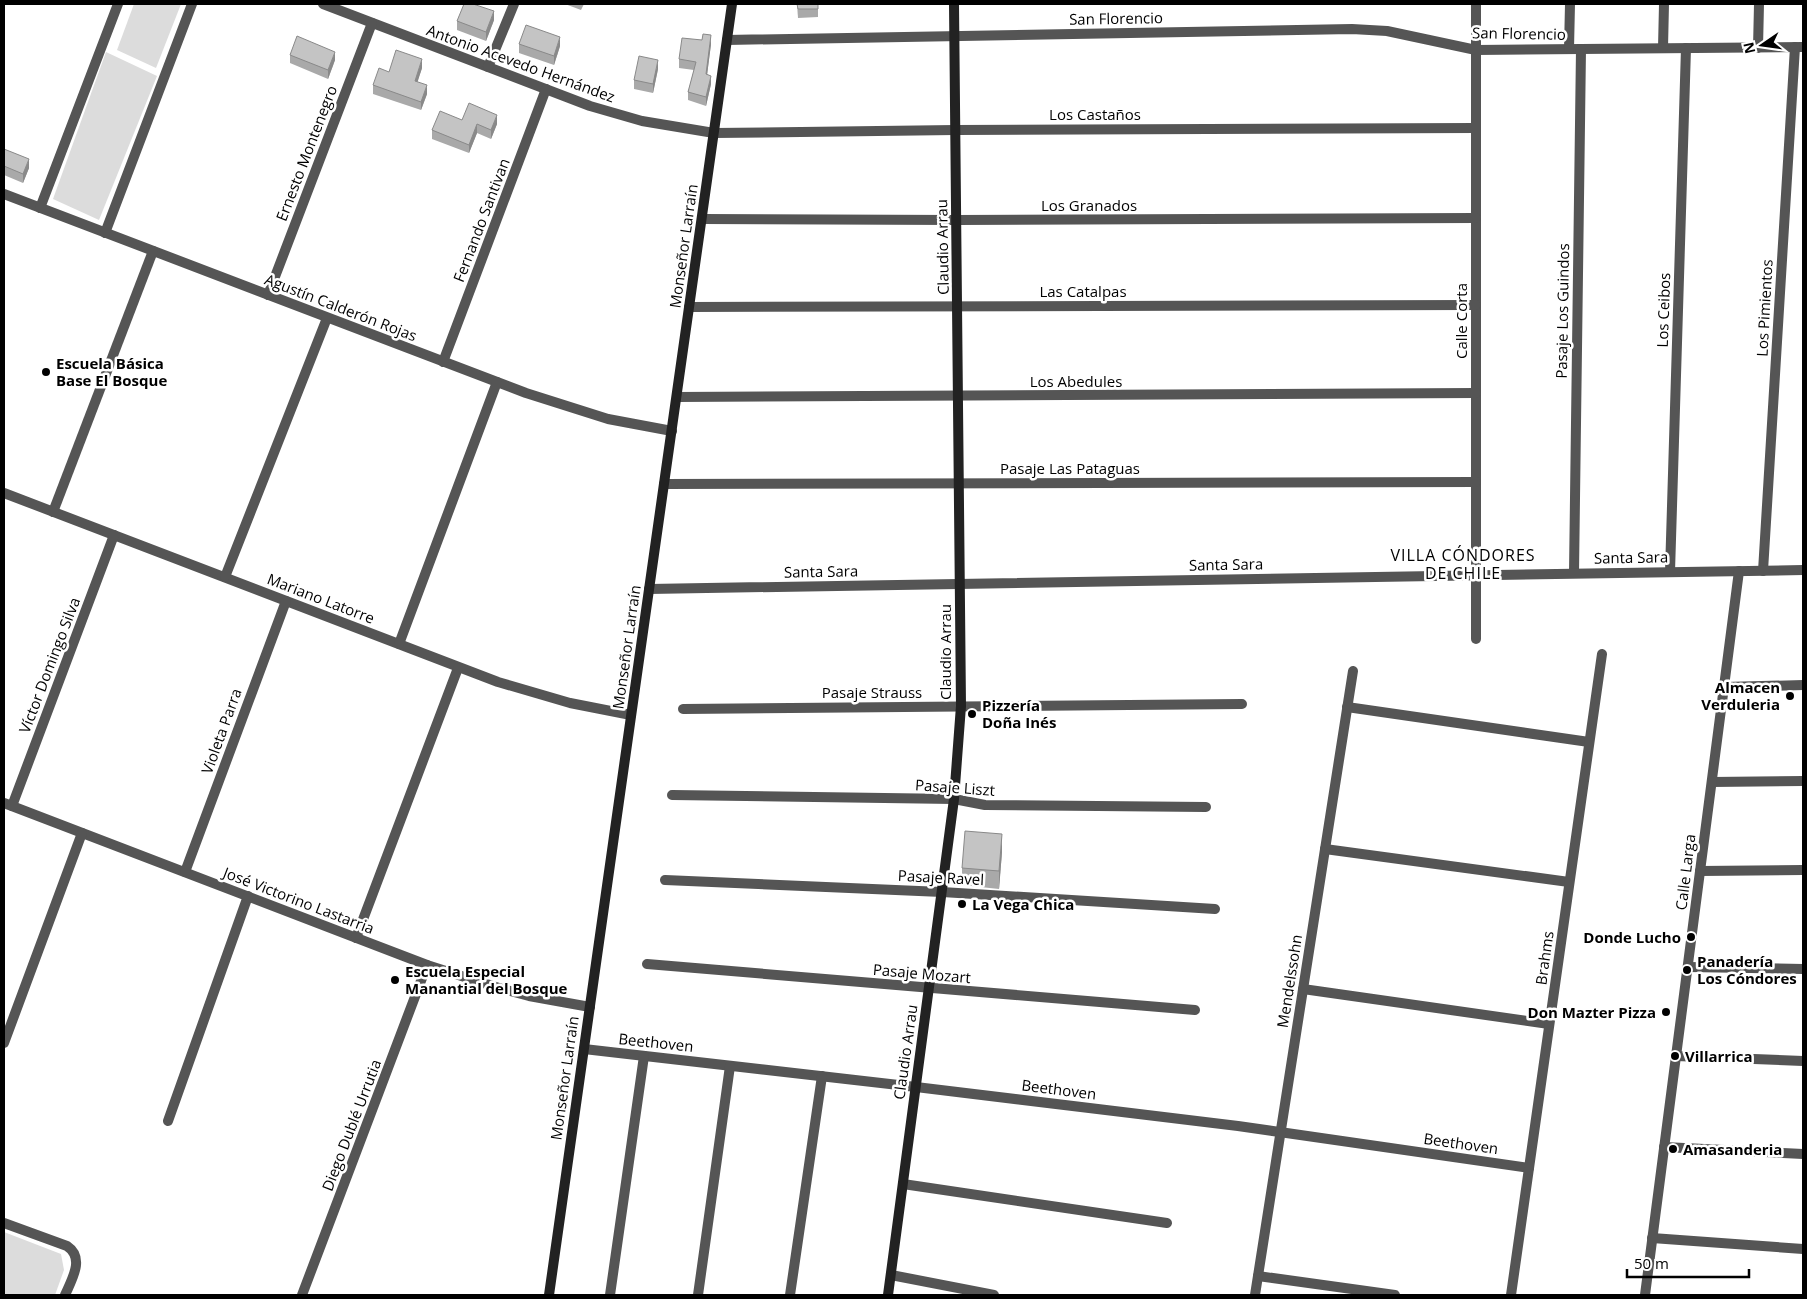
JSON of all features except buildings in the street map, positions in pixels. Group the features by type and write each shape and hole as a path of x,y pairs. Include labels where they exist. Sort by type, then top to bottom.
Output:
{"street":[{"path":"40,208 118,4"},
{"path":"105,233 192,4"},
{"name":"Antonio Acevedo Hernández","path":"323,4 590,106 676,128 714,133"},
{"path":"488,67 514,4"},
{"name":"Monseñor Larraín","path":"549,1295 732,4"},
{"name":"Claudio Arrau","path":"888,1295 954,799 961,706 954,4"},
{"name":"Calle Corta","path":"1476,4 1476,639"},
{"path":"1569,49 1570,4"},
{"path":"1663,48 1664,4"},
{"path":"1758,48 1759,4"},
{"name":"Ernesto Montenegro","path":"268,295 372,23"},
{"name":"San Florencio","path":"727,40 1352,28 1395,32 1476,50 1799,47"},
{"name":"Los Pimientos","path":"1763,570 1799,47"},
{"name":"Los Ceibos","path":"1670,572 1686,48"},
{"name":"Pasaje Los Guindos","path":"1574,573 1581,49"},
{"name":"Fernando Santivan","path":"444,362 546,89"},
{"name":"Los Castaños","path":"714,133 1476,128"},
{"name":"Agustín Calderón Rojas","path":"4,194 562,406 600,417 672,431"},
{"name":"Los Granados","path":"702,219 1476,218"},
{"path":"53,512 153,251"},
{"name":"Las Catalpas","path":"689,307 1476,305"},
{"path":"225,577 327,318"},
{"path":"399,644 497,382"},
{"name":"Los Abedules","path":"676,397 1476,393"},
{"name":"Pasaje Las Pataguas","path":"664,484 1476,482"},
{"name":"Mariano Latorre","path":"4,493 458,668 539,695 631,715"},
{"name":"Víctor Domingo Silva","path":"8,805 114,535"},
{"name":"Santa Sara","path":"649,589 1803,570"},
{"name":"Calle Larga","path":"1645,1295 1740,571"},
{"name":"Violeta Parra","path":"185,872 286,601"},
{"name":"Brahms","path":"1511,1295 1602,654"},
{"path":"356,938 458,668"},
{"name":"Mendelssohn","path":"1255,1295 1353,671"},
{"path":"1724,688 1803,686"},
{"name":"Pasaje Strauss","path":"683,709 1242,704"},
{"path":"1347,707 1589,742"},
{"path":"1712,782 1803,781"},
{"name":"Pasaje Liszt","path":"672,795 954,799 985,805 1206,808"},
{"name":"José Victorino Lastarria","path":"8,805 427,964 529,996 590,1006"},
{"path":"4,1043 82,833"},
{"path":"1325,849 1570,882"},
{"path":"1700,871 1803,870"},
{"name":"Pasaje Ravel","path":"665,880 942,892 1215,909"},
{"path":"168,1121 248,896"},
{"name":"Diego Dublé Urrutia","path":"302,1295 427,964"},
{"name":"Pasaje Mozart","path":"647,964 1195,1010"},
{"path":"1688,967 1803,969"},
{"path":"1303,989 1550,1024"},
{"name":"Beethoven","path":"584,1049 916,1087 1281,1132 1529,1168"},
{"path":"610,1295 644,1056"},
{"path":"1676,1056 1803,1062"},
{"path":"698,1295 730,1066"},
{"path":"790,1295 822,1076"},
{"path":"1664,1147 1803,1154"},
{"path":"903,1184 1166,1224"},
{"path":"4,1223 67,1246 74,1252 77,1262 76,1268 65,1295"},
{"path":"1652,1238 1803,1249"},
{"path":"891,1275 994,1295"},
{"path":"1258,1276 1395,1295"}],"shaded area":[{"path":"134,4 181,4 156,68 117,50"},
{"path":"106,52 157,76 99,220 53,199"},
{"path":"4,1232 61,1254 64,1270 55,1295 4,1295"}],"place":[{"name":"Escuela Básica Base El Bosque","path":"46,372"},
{"name":"Almacen Verduleria","path":"1790,696"},
{"name":"Pizzería Doña Inés","path":"972,714"},
{"name":"La Vega Chica","path":"962,904"},
{"name":"Donde Lucho","path":"1691,937"},
{"name":"Panadería Los Cóndores","path":"1687,970"},
{"name":"Escuela Especial Manantial del Bosque","path":"395,980"},
{"name":"Don Mazter Pizza","path":"1666,1012"},
{"name":"Villarrica","path":"1675,1056"},
{"name":"Amasanderia","path":"1673,1149"}],"district":[{"name":"VILLA CÓNDORES DE CHILE","path":"1463,564"}]}
